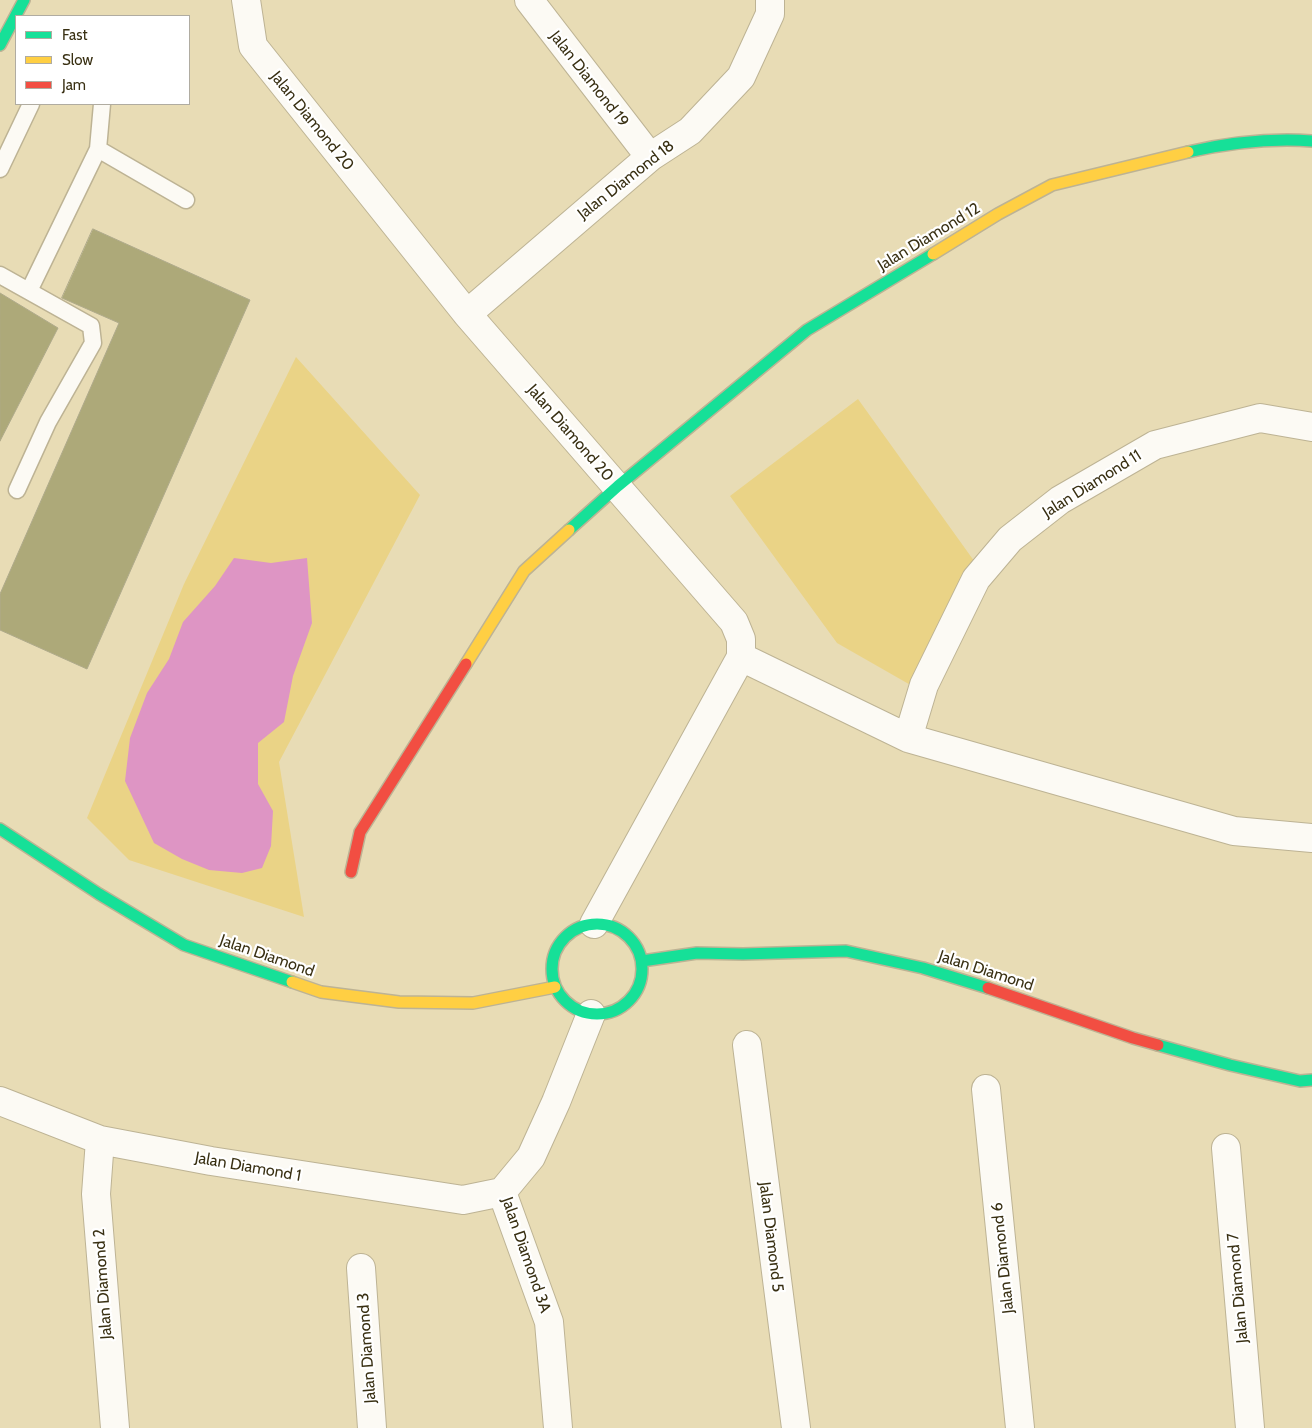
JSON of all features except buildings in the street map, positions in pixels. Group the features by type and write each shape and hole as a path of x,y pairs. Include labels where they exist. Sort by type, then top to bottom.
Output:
{"street":[{"path":"16,15 24,0"},
{"name":"Jalan Diamond 20","path":"246,0 253,46 467,314 618,486 524,571 360,832 351,872"},
{"name":"Jalan Diamond 19","path":"529,0 650,157"},
{"name":"Jalan Diamond 18","path":"467,314 650,157 690,132 741,77 770,14 770,0"},
{"path":"0,45 15,17"},
{"name":"Jalan Diamond 12","path":"618,486 807,330 998,214 1052,185 1210,147 1283,139 1312,141"},
{"name":"Jalan Diamond 11","path":"908,738 924,685 976,579 1010,539 1060,500 1155,445 1260,418 1312,427"},
{"path":"594,924 741,657 740,639 734,622 618,486"},
{"path":"741,657 908,738 1234,831 1312,838"},
{"name":"Jalan Diamond","path":"0,829 98,894 184,945 322,992 399,1002 473,1003 555,987"},
{"path":"588,924 594,924 604,924 618,928 629,936 637,948 642,961 642,975 638,989 630,1000 619,1009 605,1014 580,1012 570,1006 561,998 555,987 552,972 554,956 561,941 573,930 588,924"},
{"name":"Jalan Diamond","path":"642,961 697,953 743,954 846,951 923,968 1023,999 1133,1038 1212,1060 1300,1081 1312,1080"},
{"name":"Jalan Diamond 3A","path":"558,1428 549,1322 502,1192 531,1157 556,1102 591,1014"},
{"name":"Jalan Diamond 5","path":"747,1045 796,1428"},
{"name":"Jalan Diamond 6","path":"986,1089 1020,1428"},
{"name":"Jalan Diamond 1","path":"0,1101 100,1140 211,1161 463,1200 502,1192"},
{"name":"Jalan Diamond 2","path":"100,1140 96,1194 114,1428"},
{"name":"Jalan Diamond 7","path":"1226,1148 1250,1428"},
{"name":"Jalan Diamond 3","path":"361,1268 372,1428"}],"lane":[{"path":"0,169 31,105"},
{"path":"30,291 98,149 102,105"},
{"path":"98,149 186,200"},
{"path":"0,275 91,326 93,343 48,422 17,490"}],"shaded area":[{"path":"296,357 420,495 279,762 304,917 129,860 87,818 184,584"},
{"path":"858,399 987,579 928,695 837,643 730,496"},
{"path":"234,558 271,563 307,558 312,623 293,676 284,722 258,743 258,784 273,811 271,846 262,868 242,873 209,870 182,859 154,843 125,781 130,738 147,693 169,659 183,622 215,586"}],"traffic: fast":[{"path":"16,15 24,0"},
{"path":"0,45 15,17"},
{"path":"1188,152 1250,142 1312,141"},
{"path":"569,530 618,486 807,330 933,254"},
{"path":"0,829 99,894 184,945 292,982"},
{"path":"597,924 614,927 629,937 639,952 642,969 639,986 629,1001 614,1011 597,1014 580,1011 565,1001 555,986 552,969 555,952 565,937 580,927 597,924"},
{"path":"642,961 697,953 743,954 846,951 923,968 988,988"},
{"path":"1158,1045 1230,1065 1300,1081 1312,1080"}],"traffic: slow":[{"path":"933,254 998,214 1052,185 1188,152"},
{"path":"466,664 524,571 569,530"},
{"path":"292,982 321,992 399,1002 473,1003 555,987"}],"traffic: jam":[{"path":"351,872 360,832 466,664"},
{"path":"988,988 1158,1045"}]}
